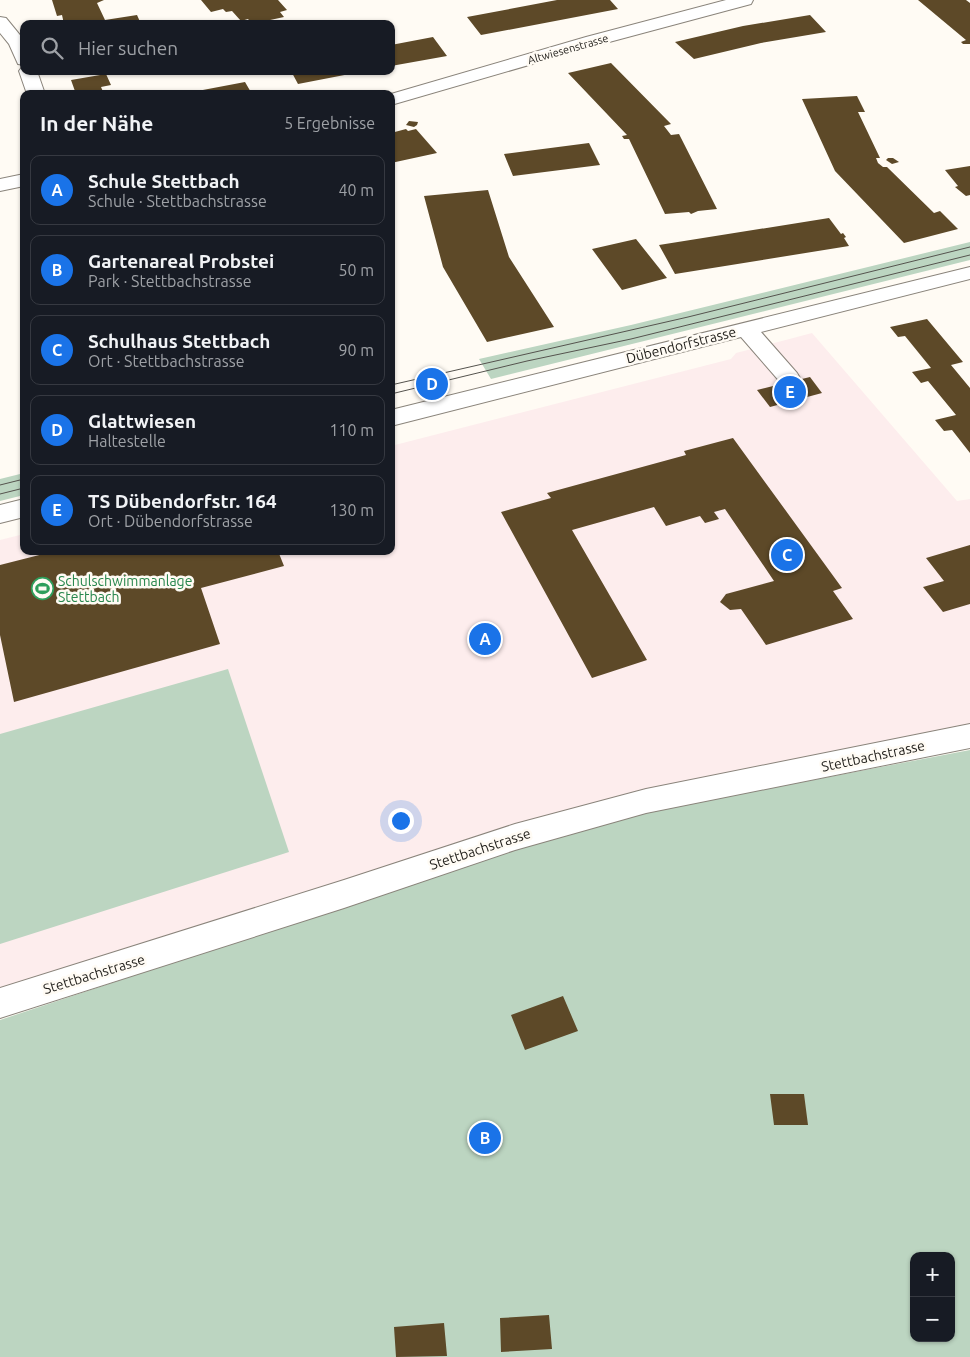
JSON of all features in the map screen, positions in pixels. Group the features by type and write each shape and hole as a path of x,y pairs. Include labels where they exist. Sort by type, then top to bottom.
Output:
{"street":[{"path":"674,0 688,15"},
{"name":"Altwiesenstrasse","path":"395,99 745,0"},
{"path":"0,22 17,43 20,50"},
{"path":"29,75 35,90"},
{"path":"0,185 20,181"},
{"name":"Dübendorfstrasse","path":"395,417 970,273"},
{"path":"746,329 789,378"},
{"path":"0,514 20,509"},
{"name":"Stettbachstrasse","path":"0,1003 177,948 525,834 646,801 970,736"}],"shaded area":[{"path":"812,333 957,501 970,499 970,728 0,993 0,540 20,535 20,555 395,555 395,445 731,359 736,353"}],"green space":[{"path":"970,242 970,260 491,379 479,359 631,325"},
{"path":"20,474 20,496 0,501 0,479"},
{"path":"228,669 289,852 0,944 0,734"},
{"path":"970,750 970,1357 0,1357 0,1020 521,847 650,811"}],"building":[{"path":"52,0 104,0 97,3 105,20 63,20 62,15 57,16"},
{"path":"201,0 278,0 287,10 280,12 284,17 270,20 240,20 232,11 226,12 223,9 211,12"},
{"path":"557,0 610,0 618,9 481,35 467,17"},
{"path":"918,0 966,0 970,3 970,44 963,44 961,42 966,40"},
{"path":"137,15 139,20 105,20"},
{"path":"810,15 826,32 761,43 694,59 675,42 743,26"},
{"path":"433,37 447,56 395,65 395,44"},
{"path":"611,63 671,124 664,126 671,135 679,134 717,209 698,211 691,214 689,212 665,214 629,139 624,139 622,136 627,135 568,73"},
{"path":"106,75 111,85 101,87 102,90 75,90 71,80"},
{"path":"293,75 344,75 298,84"},
{"path":"245,82 250,90 203,90"},
{"path":"857,96 865,112 858,112 880,158 876,158 878,163 883,167 887,167 934,213 940,211 958,229 904,243 835,171 802,99"},
{"path":"409,121 418,122 414,127 406,125"},
{"path":"416,129 437,153 395,162 395,132"},
{"path":"589,143 600,165 513,176 504,154"},
{"path":"893,158 899,162 892,164 886,160"},
{"path":"970,166 970,195 966,196 955,187 958,186 945,170"},
{"path":"488,190 509,257 554,327 487,342 443,267 424,196"},
{"path":"829,218 841,234 843,233 846,237 844,238 849,246 675,274 659,245"},
{"path":"636,239 667,278 622,290 592,249"},
{"path":"927,319 963,362 951,365 970,388 970,453 952,430 944,431 935,420 956,415 928,381 921,383 912,372 931,368 905,336 898,337 890,327"},
{"path":"810,377 822,393 770,407 757,390"},
{"path":"733,438 842,588 833,591 853,619 766,645 741,609 730,610 720,602 726,594 774,581 725,509 714,512 719,519 705,523 700,516 666,526 654,507 572,530 647,660 592,678 501,512 551,498 547,493 686,455 684,451"},
{"path":"970,545 970,604 943,612 923,587 944,581 926,558"},
{"path":"39,555 280,555 284,566 201,588 220,644 14,702 0,635 0,565"},
{"path":"563,996 578,1031 525,1050 511,1015"},
{"path":"770,1094 804,1094 808,1125 774,1125"},
{"path":"549,1315 552,1349 501,1352 500,1318"},
{"path":"444,1323 447,1356 396,1357 394,1327"}],"tram line":[{"path":"395,384 688,317 970,247"},
{"path":"395,393 527,361 631,339 970,255"},
{"path":"0,485 20,480"},
{"path":"0,494 20,489"}],"place":[{"name":"Glattwiesen","path":"432,384"},
{"name":"TS Dübendorfstr. 164","path":"790,392"},
{"name":"Schulhaus Stettbach","path":"787,555"},
{"name":"Schulschwimmanlage Stettbach","path":"42,589"},
{"name":"Schule Stettbach","path":"485,639"},
{"name":"Gartenareal Probstei","path":"485,1138"}]}
